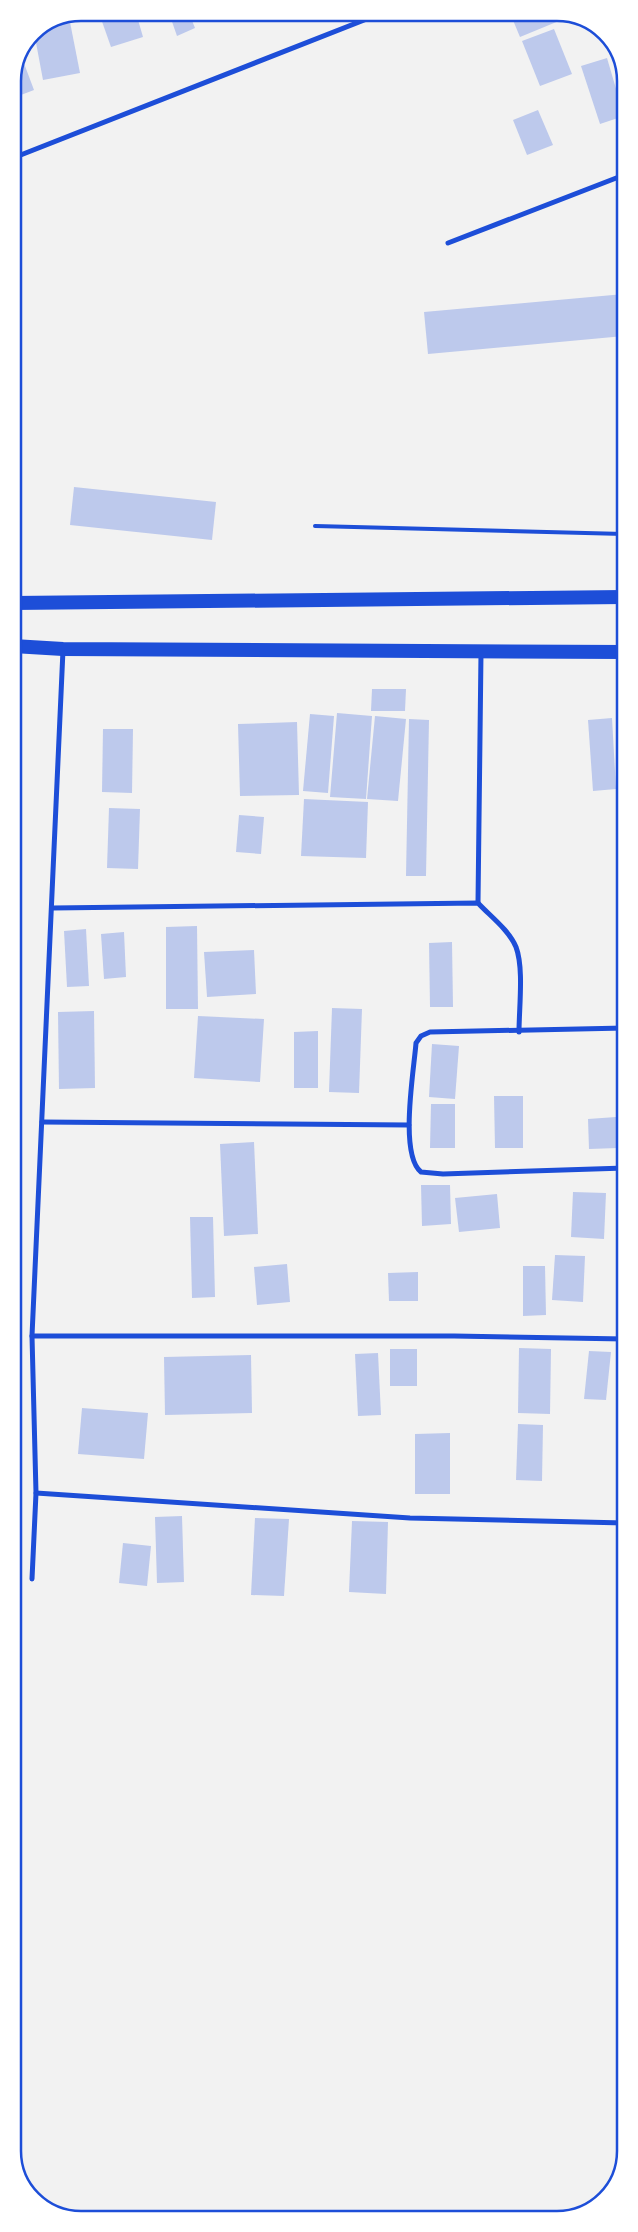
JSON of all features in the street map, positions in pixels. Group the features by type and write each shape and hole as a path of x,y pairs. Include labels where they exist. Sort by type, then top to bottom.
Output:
{"highway":[{"path":"21,603 617,597"},
{"path":"21,646 63,649 617,652"}],"street":[{"path":"21,153 361,21"},
{"path":"448,243 617,178"},
{"path":"32,1579 36,1492 32,1336 53,908 63,649"},
{"path":"481,650 478,903 503,929 516,946 519,963 520,1032"},
{"path":"53,908 478,903"},
{"path":"617,1028 520,1032 439,1030 420,1036 416,1042 409,1125 412,1160 421,1172 444,1174 617,1168"},
{"path":"42,1122 409,1125"},
{"path":"32,1336 454,1336 617,1339"},
{"path":"36,1492 410,1518 617,1523"}],"lane":[{"path":"315,526 617,534"}],"building":[{"path":"102,21 138,21 143,37 111,47"},
{"path":"172,21 192,21 195,28 177,36"},
{"path":"513,21 559,21 520,37"},
{"path":"70,22 80,73 43,80 36,42 48,31"},
{"path":"554,29 572,74 540,86 522,41"},
{"path":"607,58 617,92 617,118 600,124 581,66"},
{"path":"24,63 34,90 21,95"},
{"path":"538,110 553,145 527,155 513,120"},
{"path":"617,295 617,337 428,354 424,312"},
{"path":"74,487 216,502 212,540 70,525"},
{"path":"372,689 406,689 405,711 371,711"},
{"path":"337,713 372,716 366,799 330,797"},
{"path":"310,714 334,716 328,793 303,791"},
{"path":"375,716 406,719 398,801 367,799"},
{"path":"612,718 616,789 593,791 588,720"},
{"path":"409,719 429,720 426,876 406,876"},
{"path":"297,722 299,795 240,796 238,724"},
{"path":"103,729 133,729 132,793 102,792"},
{"path":"304,799 368,802 366,858 301,856"},
{"path":"109,808 140,809 138,869 107,868"},
{"path":"239,815 264,817 261,854 236,852"},
{"path":"197,926 198,1009 166,1009 166,927"},
{"path":"86,929 89,986 67,987 64,931"},
{"path":"124,932 126,977 104,979 101,934"},
{"path":"452,942 453,1007 430,1007 429,943"},
{"path":"254,950 256,994 207,997 204,952"},
{"path":"332,1008 362,1009 359,1093 329,1092"},
{"path":"94,1011 95,1088 59,1089 58,1012"},
{"path":"198,1016 264,1019 260,1082 194,1078"},
{"path":"318,1031 318,1088 294,1088 294,1032"},
{"path":"432,1044 459,1046 455,1099 429,1097"},
{"path":"494,1096 523,1096 523,1148 495,1148"},
{"path":"431,1104 455,1104 455,1148 430,1148"},
{"path":"616,1117 617,1148 589,1149 588,1119"},
{"path":"254,1142 258,1234 224,1236 220,1144"},
{"path":"421,1185 450,1185 451,1224 422,1226"},
{"path":"573,1192 606,1193 604,1239 571,1237"},
{"path":"497,1194 500,1228 459,1232 455,1198"},
{"path":"190,1217 213,1217 215,1297 192,1298"},
{"path":"555,1255 585,1256 583,1302 552,1300"},
{"path":"287,1264 290,1302 257,1305 254,1267"},
{"path":"523,1266 545,1266 546,1315 523,1316"},
{"path":"418,1272 418,1301 389,1301 388,1273"},
{"path":"519,1348 551,1349 550,1414 518,1413"},
{"path":"390,1349 417,1349 417,1386 390,1386"},
{"path":"589,1351 611,1352 606,1400 584,1399"},
{"path":"378,1353 381,1415 358,1416 355,1354"},
{"path":"251,1355 252,1413 165,1415 164,1357"},
{"path":"82,1408 148,1413 144,1459 78,1454"},
{"path":"518,1424 543,1425 542,1481 516,1480"},
{"path":"450,1433 450,1494 415,1494 415,1434"},
{"path":"182,1516 184,1582 157,1583 155,1517"},
{"path":"255,1518 289,1519 284,1596 251,1595"},
{"path":"352,1521 388,1522 386,1594 349,1592"},
{"path":"123,1543 151,1546 147,1586 119,1583"}]}
